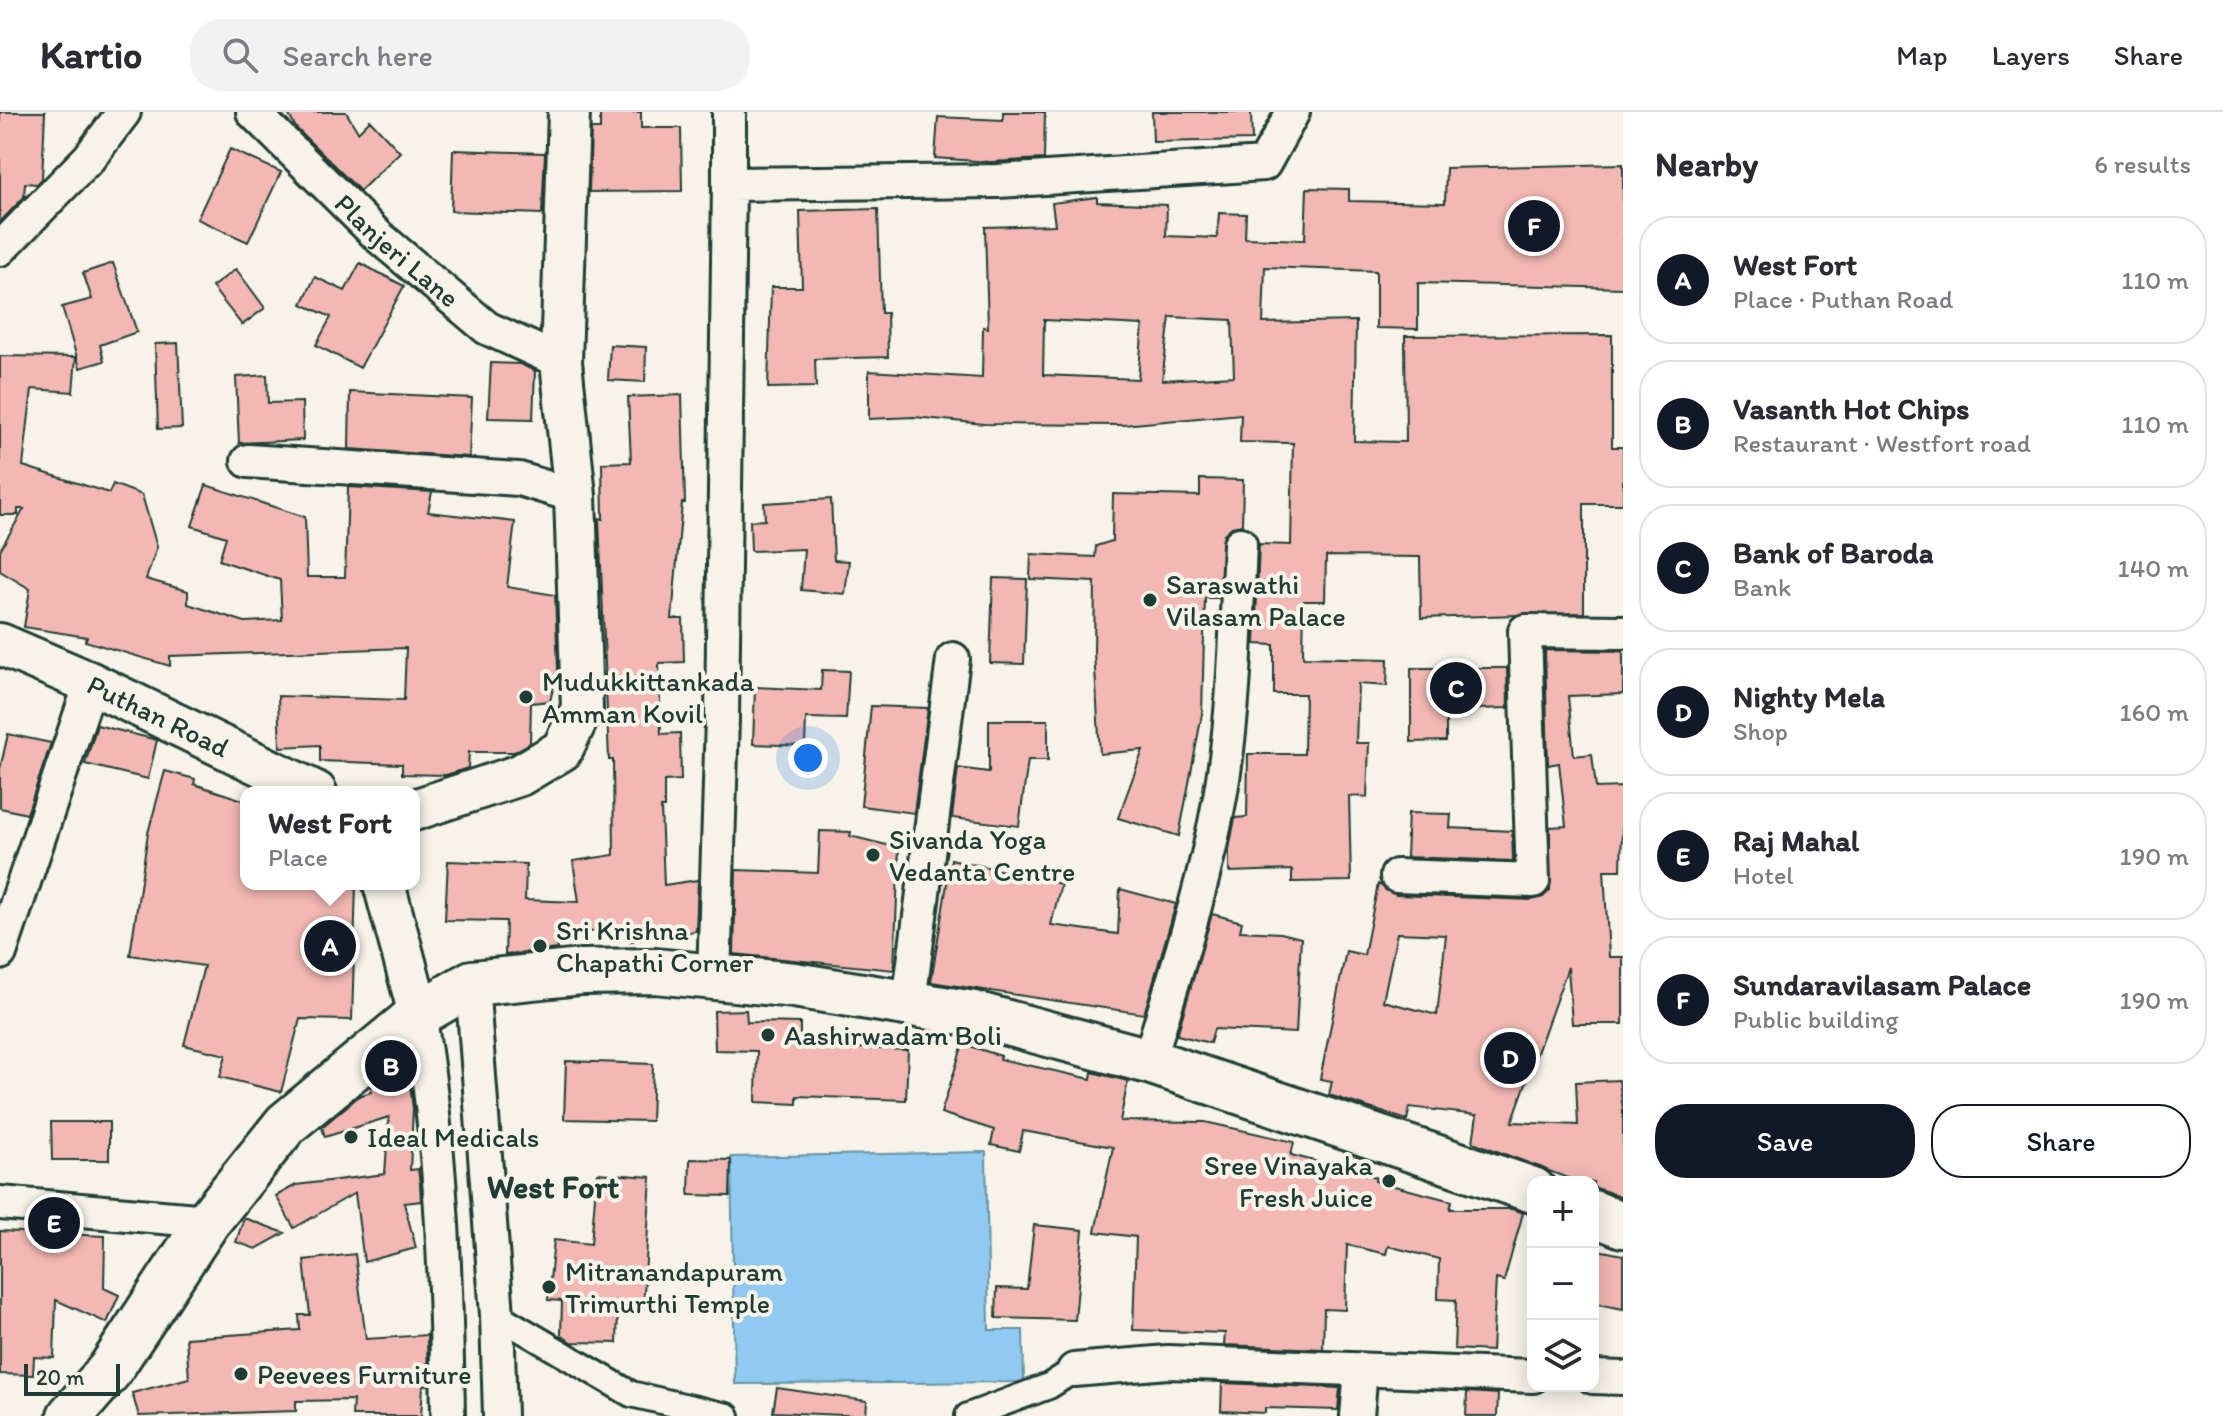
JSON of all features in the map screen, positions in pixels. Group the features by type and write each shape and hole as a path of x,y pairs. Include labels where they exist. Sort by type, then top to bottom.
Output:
{"main road":[{"path":"70,1416 109,1371 208,1221 286,1124 419,1014 472,983 581,972 655,971 909,1002 974,1014 1149,1061 1527,1188"},
{"path":"1599,1215 1623,1225"}],"street":[{"path":"0,249 89,158 124,112"},
{"name":"Planjeri Lane","path":"253,112 379,237 487,328 561,362"},
{"path":"420,808 520,775 562,750 582,709 575,496 561,362 569,112"},
{"path":"714,978 722,718 729,112"},
{"path":"729,184 998,181 1264,164 1293,112"},
{"path":"248,461 519,479 575,496"},
{"path":"1149,1061 1205,872 1220,796 1234,686 1240,544"},
{"path":"1397,876 1533,881 1525,631 1623,632"},
{"name":"Puthan Road","path":"0,644 91,683 304,786"},
{"path":"909,1002 953,659"},
{"path":"0,953 91,683"},
{"path":"386,890 419,1014 434,1105 445,1272 448,1416"},
{"path":"472,983 497,1315 500,1416"},
{"path":"0,1203 208,1221"},
{"path":"497,1315 631,1394 727,1416"},
{"path":"968,1416 1049,1386 1074,1370 1168,1362 1527,1376"},
{"path":"1357,1416 1361,1370"},
{"path":"1599,1377 1623,1378"}],"water":[{"path":"986,1152 989,1330 1023,1330 1024,1382 735,1384 731,1157"}],"building":[{"path":"0,112 45,112 42,179 37,184 25,183 24,197 0,222"},
{"path":"287,112 346,112 358,132 370,120 400,152 360,191 296,128"},
{"path":"600,112 641,112 641,128 681,128 682,191 589,192 591,129 600,129"},
{"path":"1003,112 1045,112 1044,159 990,162 935,158 938,117 1003,120"},
{"path":"1152,112 1251,112 1252,140 1153,142"},
{"path":"230,149 281,172 248,242 197,219"},
{"path":"453,150 545,153 542,214 451,211"},
{"path":"1623,164 1623,288 1418,283 1418,329 1376,328 1376,271 1265,267 1263,323 1356,321 1354,441 1406,442 1405,336 1612,335 1612,447 1623,447 1623,504 1584,504 1584,613 1421,618 1420,557 1326,556 1325,601 1304,601 1303,657 1388,659 1387,686 1358,684 1356,743 1369,743 1367,797 1349,796 1351,881 1292,882 1292,870 1229,872 1229,849 1235,818 1247,817 1248,754 1304,754 1305,694 1274,694 1274,645 1255,644 1259,544 1291,545 1293,443 1240,442 1241,414 1123,425 984,424 914,417 869,419 869,371 982,378 983,327 988,328 985,227 1055,225 1052,203 1097,197 1097,202 1167,205 1166,236 1217,238 1219,213 1246,214 1245,238 1305,240 1307,188 1349,189 1349,201 1445,203 1446,168","holes":["1170,317 1232,320 1234,376 1162,380","1044,320 1143,325 1138,379 1043,375"]},
{"path":"878,209 881,313 887,313 888,357 815,359 816,387 768,388 771,287 802,287 800,211"},
{"path":"113,263 137,332 100,345 104,361 80,368 62,307 92,299 83,273"},
{"path":"360,263 404,286 360,368 316,345 331,317 302,304 315,277 345,291"},
{"path":"236,269 265,308 242,325 212,287"},
{"path":"178,343 182,428 158,429 155,344"},
{"path":"610,345 646,347 645,382 608,380"},
{"path":"0,356 76,357 73,392 32,389 23,466 109,493 113,484 142,495 157,547 146,579 188,591 188,604 245,622 282,620 280,580 219,560 226,537 192,526 206,485 305,517 307,577 345,577 348,487 432,492 428,512 515,522 507,587 555,595 558,669 550,701 531,703 530,743 514,752 469,752 468,768 446,775 402,774 402,764 320,761 320,745 280,747 278,696 404,700 406,648 170,656 170,666 85,641 87,637 24,627 30,589 0,571 0,550 24,509 18,509 18,515 0,515"},
{"path":"491,363 520,364 535,371 533,419 488,418"},
{"path":"267,375 268,403 302,402 303,440 239,443 236,377"},
{"path":"350,392 472,398 469,457 349,449"},
{"path":"682,395 685,503 682,503 672,619 683,619 684,662 659,663 661,734 680,733 681,780 664,781 664,808 661,808 664,885 698,880 696,931 630,941 628,926 557,937 557,949 505,955 506,921 445,920 448,861 526,864 525,900 579,902 573,861 614,855 613,760 609,760 599,518 603,519 602,463 631,462 628,397"},
{"name":"Saraswathi Vilasam Palace","path":"1200,479 1243,480 1242,525 1232,527 1224,534 1219,598 1205,598 1202,714 1179,836 1118,818 1143,750 1100,754 1094,652 1095,582 1030,579 1031,554 1095,557 1096,546 1112,541 1113,494 1200,496"},
{"path":"831,499 834,560 849,561 845,594 801,590 804,549 751,551 750,521 765,520 764,503"},
{"path":"993,578 1027,579 1024,664 990,663"},
{"path":"1545,650 1623,651 1623,694 1568,696 1574,756 1592,754 1596,788 1623,787 1621,870 1604,870 1609,957 1623,957 1623,1024 1572,1024 1568,967 1512,1122 1578,1125 1576,1082 1619,1080 1623,1109 1623,1197 1599,1189 1599,1176 1562,1176 1473,1142 1477,1115 1410,1107 1407,1120 1329,1095 1332,1081 1320,1079 1346,951 1364,955 1378,884 1396,895 1532,900 1543,897 1550,890 1550,827 1566,826 1559,763 1548,765","holes":["1397,933 1446,935 1437,1015 1383,1001"]},
{"path":"1411,668 1507,668 1508,708 1446,710 1446,741 1411,742"},
{"path":"822,670 849,671 846,719 806,718 805,746 753,744 755,687 821,690"},
{"path":"871,706 928,708 914,813 861,806"},
{"path":"989,720 1048,720 1048,760 1028,760 1019,826 952,818 958,768 989,772"},
{"path":"97,725 157,740 148,779 85,764"},
{"path":"8,734 51,743 27,814 0,808 0,769"},
{"path":"165,771 195,779 194,784 240,799 240,890 356,890 352,1020 300,1019 281,1092 220,1077 226,1055 184,1045 204,966 130,955 148,833"},
{"path":"1408,813 1451,814 1450,828 1512,831 1513,861 1406,857"},
{"path":"820,831 851,832 850,836 899,848 894,970 734,954 736,870 818,873"},
{"path":"951,859 1061,884 1051,925 1118,934 1120,889 1176,904 1144,1014 931,982"},
{"path":"1212,914 1242,922 1240,931 1281,933 1301,938 1296,1033 1214,1029 1210,1043 1177,1035"},
{"path":"746,1010 747,1022 800,1023 800,1046 908,1050 906,1100 797,1096 797,1104 756,1102 757,1051 715,1050 714,1011"},
{"path":"963,1044 1001,1056 1000,1059 1091,1079 1092,1072 1128,1081 1120,1121 1205,1122 1294,1142 1291,1155 1452,1201 1450,1209 1512,1209 1523,1213 1504,1281 1496,1279 1492,1351 1454,1349 1456,1300 1438,1299 1439,1259 1388,1246 1386,1254 1347,1245 1345,1310 1324,1309 1323,1349 1224,1345 1225,1333 1133,1330 1136,1237 1095,1232 1113,1147 1023,1131 1019,1151 991,1145 994,1130 941,1113"},
{"path":"407,1061 413,1109 410,1170 418,1169 420,1183 421,1201 404,1203 416,1248 364,1262 355,1193 294,1228 276,1196 296,1185 385,1174 389,1117 325,1137 322,1127 359,1096 371,1092 371,1086 383,1077 392,1077 392,1069"},
{"path":"566,1061 653,1064 651,1121 564,1119"},
{"path":"51,1122 109,1122 109,1160 52,1160"},
{"path":"690,1159 731,1160 730,1196 689,1195"},
{"path":"597,1173 651,1177 643,1310 618,1307 617,1343 572,1342 561,1335 562,1301 548,1300 554,1240 591,1244"},
{"path":"244,1218 285,1233 256,1249 236,1242"},
{"path":"1034,1225 1083,1230 1075,1320 996,1318 997,1288 1027,1289"},
{"path":"0,1231 105,1236 104,1288 119,1295 107,1323 56,1300 54,1358 34,1357 33,1375 0,1374"},
{"path":"1599,1250 1623,1255 1623,1309 1599,1304"},
{"path":"355,1254 366,1339 427,1335 428,1385 423,1386 421,1416 352,1416 353,1400 296,1401 296,1411 139,1416 132,1393 189,1378 186,1338 300,1330 299,1315 310,1315 304,1260"},
{"path":"1222,1383 1340,1388 1338,1410 1265,1408 1265,1413 1221,1411"},
{"path":"777,1388 867,1401 866,1416 773,1412"},
{"path":"1467,1392 1498,1394 1497,1416 1466,1416"}],"place":[{"name":"Sundaravilasam Palace","path":"1534,226"},
{"name":"Saraswathi Vilasam Palace","path":"1150,600"},
{"name":"Bank of Baroda","path":"1456,688"},
{"name":"Mudukkittankada Amman Kovil","path":"526,697"},
{"name":"Sivanda Yoga Vedanta Centre","path":"873,855"},
{"name":"West Fort","path":"330,946"},
{"name":"Sri Krishna Chapathi Corner","path":"540,946"},
{"name":"Aashirwadam Boli","path":"768,1035"},
{"name":"Nighty Mela","path":"1510,1058"},
{"name":"Vasanth Hot Chips","path":"391,1066"},
{"name":"Ideal Medicals","path":"351,1137"},
{"name":"Sree Vinayaka Fresh Juice","path":"1389,1181"},
{"name":"Raj Mahal","path":"54,1223"},
{"name":"Mitranandapuram Trimurthi Temple","path":"549,1287"},
{"name":"Peevees Furniture","path":"241,1374"}],"district":[{"name":"West Fort","path":"553,1187"}]}
